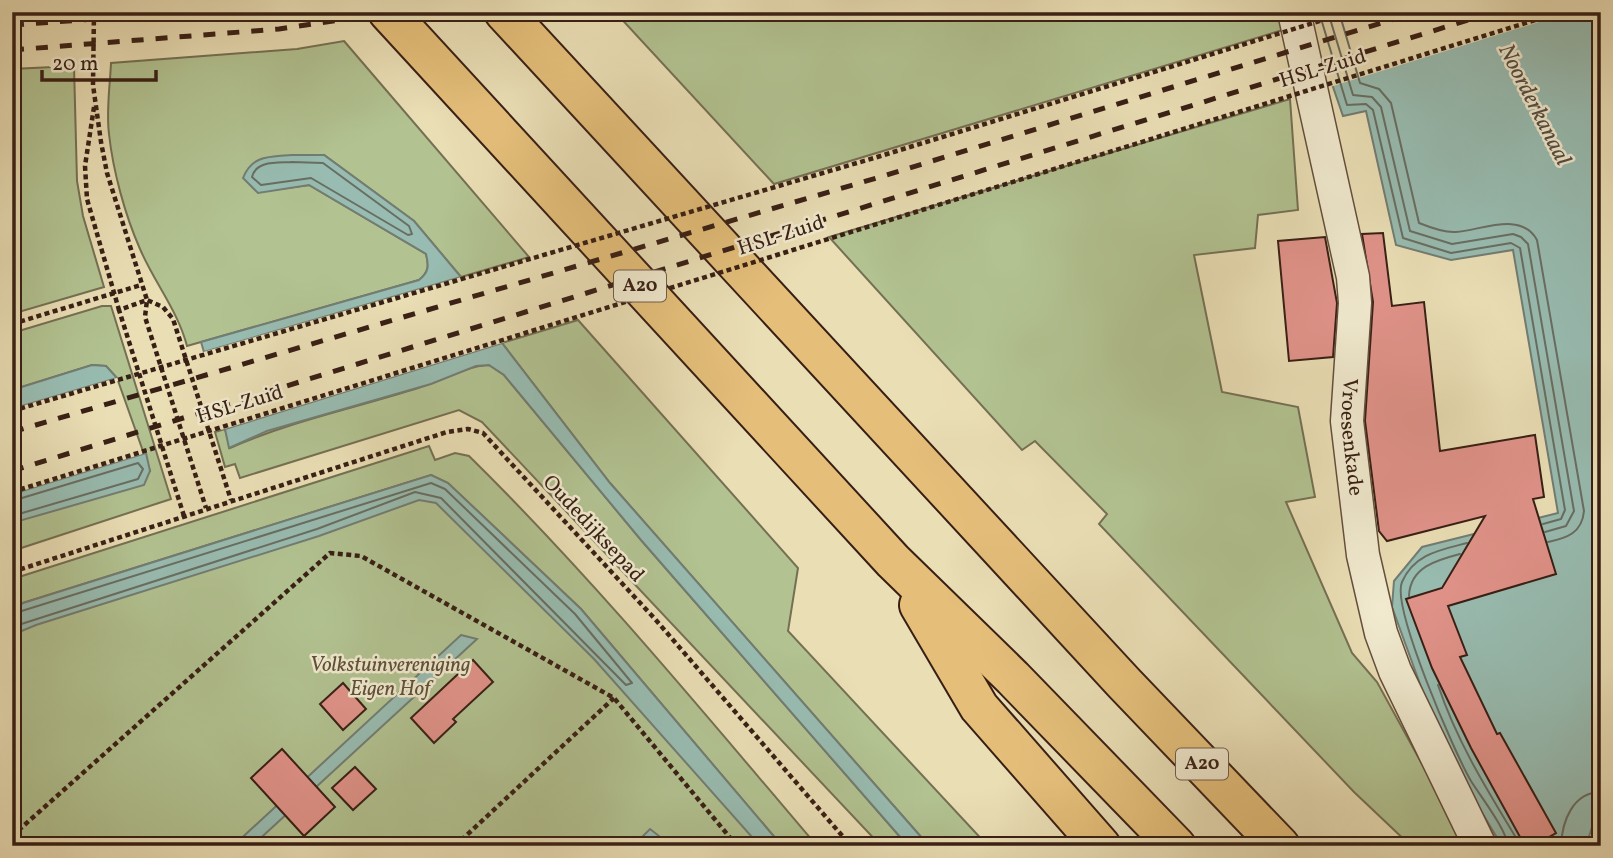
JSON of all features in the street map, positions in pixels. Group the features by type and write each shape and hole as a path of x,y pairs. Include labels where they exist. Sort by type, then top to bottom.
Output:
{"highway":[{"name":"A20","path":"388,12 893,561 1013,678 1176,846"},
{"name":"A20","path":"504,12 1124,683 1280,846"},
{"name":"A20","path":"893,561 979,707 1101,846"}],"street":[{"name":"Vroesenkade","path":"1294,12 1353,277 1355,303 1347,421 1363,555 1381,633 1395,671 1480,846"}],"path":[{"path":"94,12 95,100 85,179 87,200 184,516"},
{"path":"12,411 861,162 1349,12"},
{"name":"HSL-Zuid","path":"12,492 1560,12"},
{"path":"95,100 107,173 147,300 145,317 206,508"},
{"path":"12,324 141,285"},
{"path":"119,310 147,300 163,307 173,319 231,500"},
{"name":"Oudedijksepad","path":"12,572 447,432 468,429 483,433 655,619 851,846"},
{"path":"12,836 330,553 361,556 614,698 737,846"},
{"path":"455,846 614,698"}],"green space":[{"path":"615,12 1281,12 1286,29 774,184"},
{"path":"344,41 529,257 461,277 414,221 324,155 258,192 309,185 426,254 428,265 425,274 419,280 187,346 178,321 140,249 120,193 108,125 111,63 297,49"},
{"path":"74,66 77,181 83,216 104,287 12,314 12,69"},
{"path":"1290,99 1298,210 1258,215 1255,248 1194,255 1222,392 1298,407 1315,497 1286,502 1352,653 1377,682 1467,846 1411,846 1354,792 1099,524 1107,514 1035,441 1022,450 829,237"},
{"path":"102,306 111,306 171,499 12,551 12,523 150,471 117,378 106,366 92,365 12,390 12,333"},
{"path":"578,320 798,568 788,631 988,846 929,846 610,483 502,343"},
{"path":"489,365 504,375 641,540 908,846 881,846 482,422 459,410 240,478 235,464 225,467 215,432 225,429 230,448 300,422 418,388 471,368"},
{"path":"429,446 435,460 455,453 469,456 515,502 647,647 817,846 782,846 581,609 448,483 431,475 23,603 12,609 12,581 22,576"},
{"name":"Volkstuinvereniging Eigen Hof","path":"426,490 459,505 773,846 12,846 12,622"}],"water":[{"name":"Noorderkanaal","path":"1312,12 1601,12 1601,818 1595,818 1586,846 1502,846 1463,781 1432,717 1392,607 1394,581 1422,547 1558,513 1513,250 1451,260 1396,245 1366,111 1343,116 1321,52"},
{"path":"292,155 324,155 414,221 461,277 204,352 201,342 419,280 426,271 426,254 309,185 258,193 243,178 256,161"},
{"path":"502,343 610,483 929,846 908,846 641,540 504,375 489,365 476,366 431,384 267,431 229,448 225,429"},
{"path":"92,365 106,366 117,378 12,409 12,390"},
{"path":"146,453 150,471 144,485 12,523 12,494"},
{"path":"431,475 448,483 581,609 782,846 759,845 594,659 436,503 419,500 319,536 36,625 12,635 12,609 23,603"},
{"path":"461,635 477,639 252,846 233,846"},
{"path":"650,829 659,836 649,846 633,846"}],"pier":[{"path":"1339,12 1571,12 1330,87 1311,21"},
{"path":"465,276 462,280 205,356 200,353"},
{"path":"501,340 505,342 221,430 223,426"},
{"path":"120,377 118,381 12,412 12,409"},
{"path":"145,450 149,452 12,494 12,491"}],"building":[{"path":"1383,233 1392,306 1424,302 1440,451 1535,435 1544,497 1533,499 1556,574 1448,606 1467,655 1460,657 1497,734 1500,733 1556,833 1533,846 1525,846 1471,748 1432,668 1406,599 1442,588 1485,516 1387,541 1379,531 1365,421 1373,302 1362,234"},
{"path":"1325,237 1337,303 1333,357 1289,361 1278,241"},
{"path":"473,660 493,682 453,719 456,722 434,743 411,718"},
{"path":"343,683 366,709 343,730 320,704"},
{"path":"282,749 335,807 304,836 251,778"},
{"path":"355,767 376,789 353,810 332,788"}],"railway":[{"path":"12,25 193,12"},
{"path":"12,50 279,29 393,12"},
{"path":"12,432 880,177 1417,12"},
{"path":"12,471 1494,12"}]}
